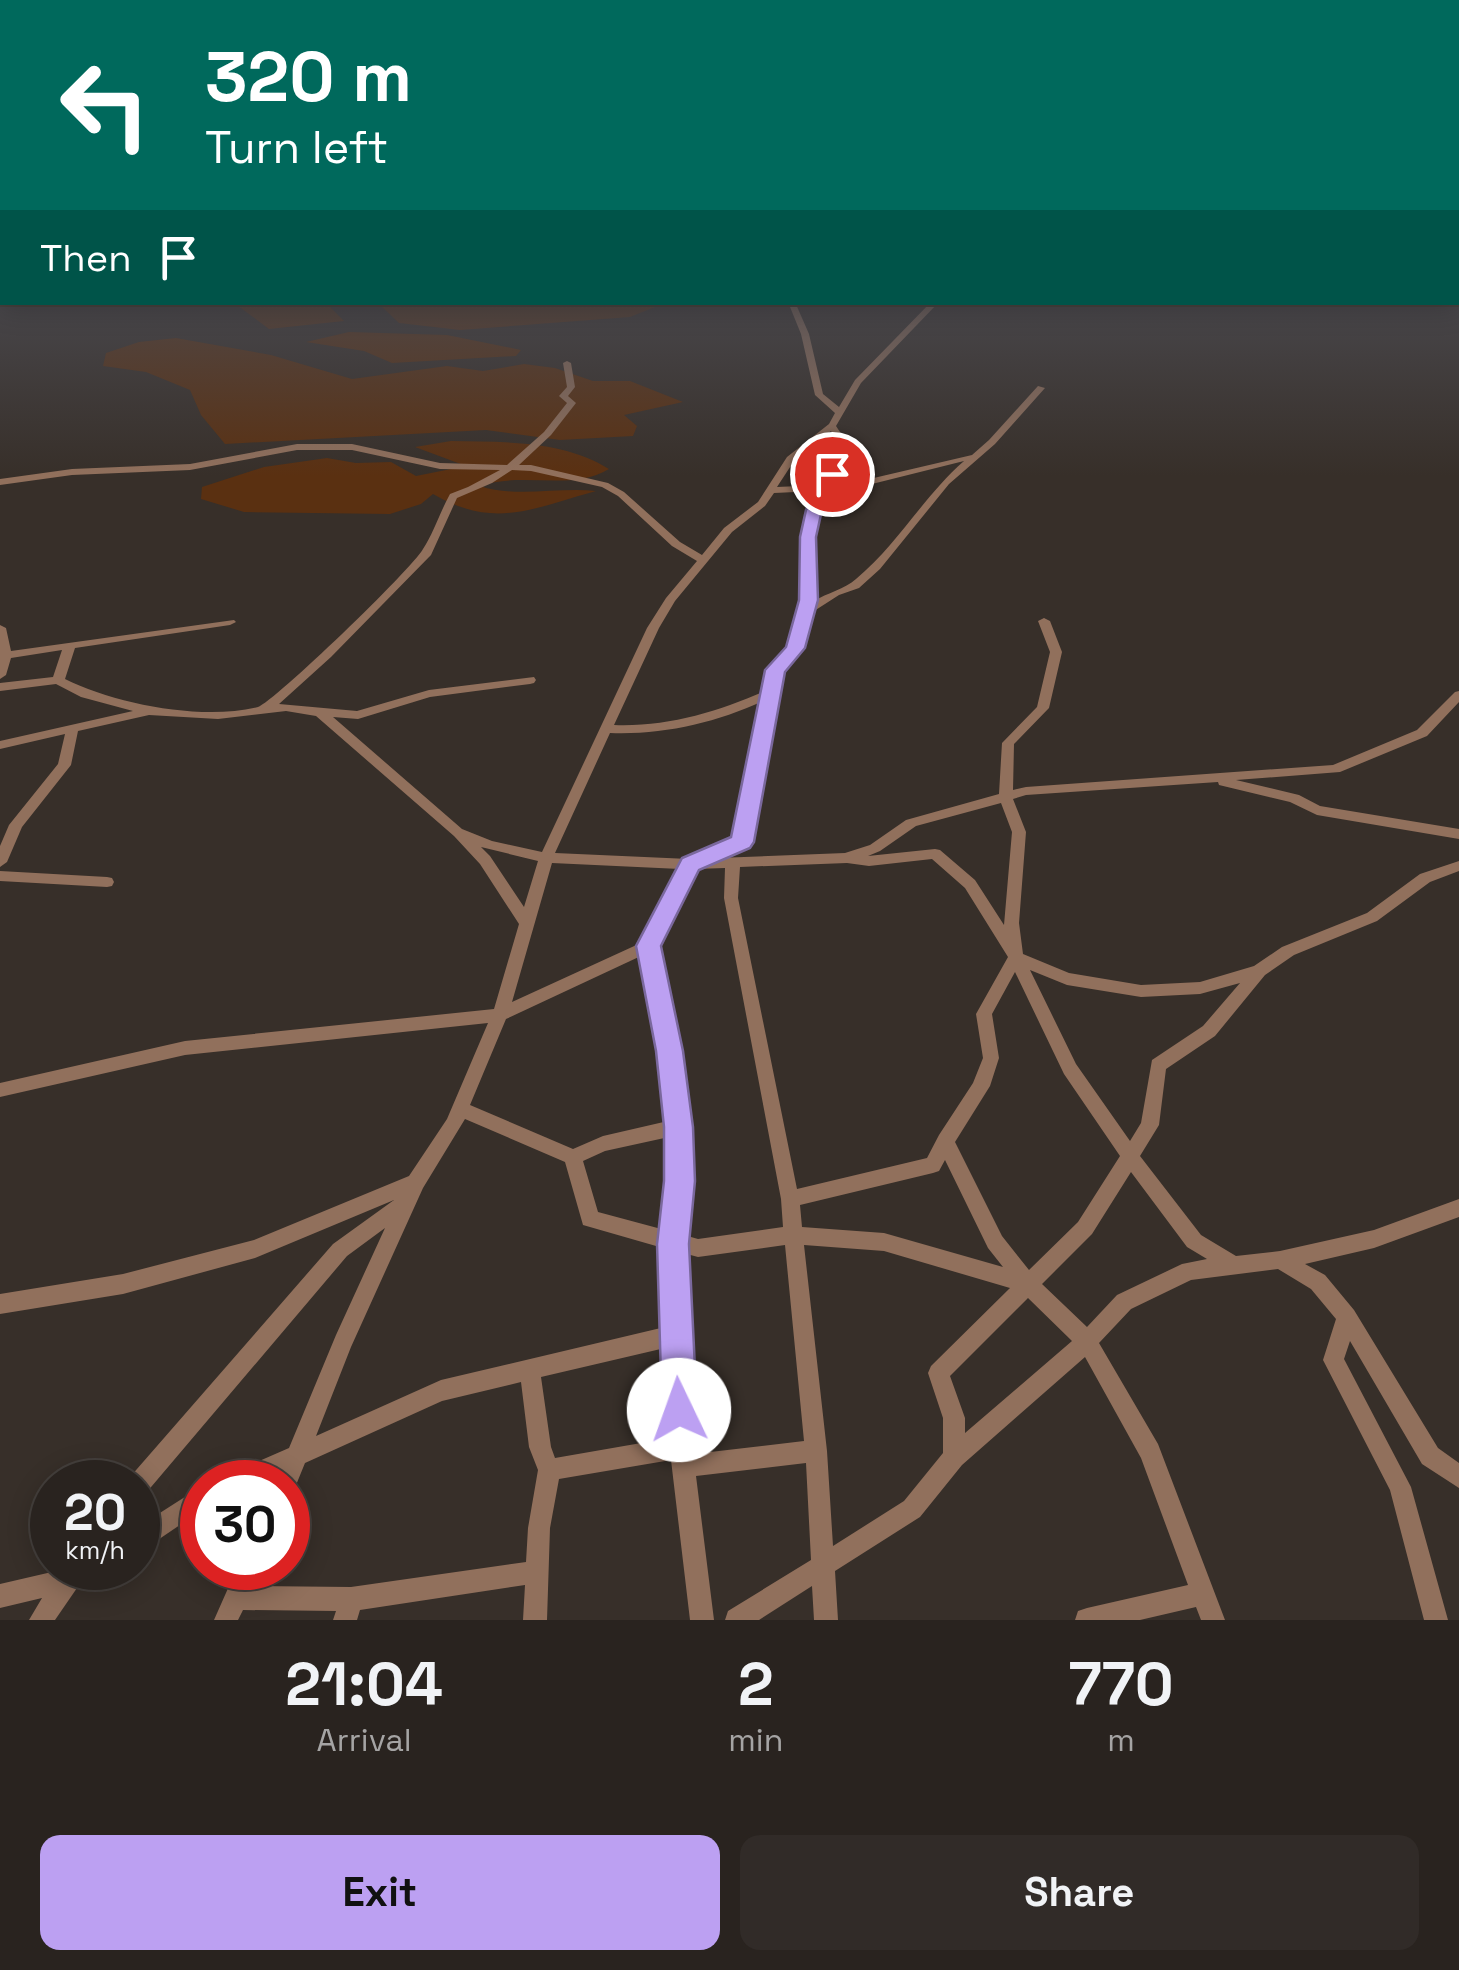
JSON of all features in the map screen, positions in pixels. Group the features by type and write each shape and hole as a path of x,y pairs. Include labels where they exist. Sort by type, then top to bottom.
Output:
{"street":[{"path":"801,325 818,395 838,411"},
{"path":"298,1458 343,1342 416,1182 460,1109 500,1015 546,858 653,628 703,560 772,490 790,458 832,426 838,411 870,368 913,325"},
{"path":"266,708 327,655 427,553 453,496 484,486 514,466 552,430 572,403 563,396 571,386 567,362"},
{"path":"804,613 835,593 855,586 876,567 971,457 992,442 1041,388"},
{"path":"0,1090 185,1048 500,1015 648,946 690,864 742,842 775,670 795,648 808,600 808,537 814,510 841,441 832,426"},
{"path":"0,482 72,472 190,467 298,447 352,448 440,466 514,466 605,485 621,494 676,544 703,560"},
{"path":"772,490 824,490 873,483 936,463 971,457"},
{"path":"6,655 230,622"},
{"path":"790,1199 933,1166 944,1141 980,1086 991,1058 984,1014 1016,957 1011,923 1019,832 1006,798 1008,743 1043,708 1056,652 1044,622"},
{"path":"0,628 6,655 0,675"},
{"path":"58,680 69,648"},
{"path":"0,687 58,680 85,694 148,711 218,714 266,708 358,715 429,694 530,680"},
{"path":"606,729 641,732 668,727 706,718 770,693"},
{"path":"846,858 874,848 911,822 1059,787 1335,769 1422,733 1459,695"},
{"path":"0,745 148,711"},
{"path":"320,713 485,860 525,921"},
{"path":"0,862 16,825 64,765 72,730"},
{"path":"1208,779 1294,798 1317,810 1459,834"},
{"path":"457,832 546,858 690,864 846,858 869,862 935,854 970,884 1016,957 1070,1070 1148,1182 1194,1241 1233,1266"},
{"path":"733,862 731,898 790,1199 816,1452 826,1620"},
{"path":"954,1458 954,1418 938,1373 1085,1228 1150,1125 1158,1065 1208,1031 1259,972 1288,950 1372,917 1424,878 1459,866"},
{"path":"0,876 107,882"},
{"path":"648,946 670,1051 678,1127 680,1181 673,1244 676,1334 683,1457 702,1620"},
{"path":"1016,957 1067,979 1141,991 1200,988 1259,972"},
{"path":"460,1109 574,1157 603,1144 678,1127"},
{"path":"944,1141 995,1242 1028,1284 1087,1341 1150,1452 1213,1620"},
{"path":"574,1157 590,1220 673,1244 698,1248 794,1235 901,1245 1028,1284"},
{"path":"0,1304 123,1284 256,1249 416,1182"},
{"path":"159,1460 340,1250 407,1202"},
{"path":"737,1620 912,1509 954,1458 1087,1341 1124,1302 1189,1271 1280,1260 1374,1239 1459,1208"},
{"path":"1280,1260 1318,1282 1347,1317 1430,1456 1459,1477"},
{"path":"1347,1317 1332,1360 1400,1487 1436,1620"},
{"path":"293,1460 441,1391 676,1334"},
{"path":"530,1371 540,1447 548,1470 536,1572 535,1620"},
{"path":"548,1470 683,1457 816,1452"},
{"path":"230,1609 348,1610 536,1572"},
{"path":"0,1596 30,1587"},
{"path":"41,1620 63,1590"},
{"path":"1087,1620 1203,1594"}],"shaded area":[{"path":"263,325 310,325 269,329"},
{"path":"413,325 531,325 460,330"},
{"path":"349,332 447,335 521,350 516,356 392,363 364,351 306,342"},
{"path":"176,338 271,355 352,379 447,366 483,371 524,364 555,368 593,381 630,381 683,402 624,415 637,426 633,436 560,440 486,430 225,444 201,415 190,390 146,372 103,366 106,353 139,342"},
{"path":"451,441 553,448 609,469 579,479 513,480 480,486 508,491 596,491 514,512 476,511 433,494 421,504 390,514 244,512 201,499 202,487 264,467 327,458 356,463 391,462 416,476 466,466 415,447"}],"route":[{"path":"679,1410 673,1244 680,1181 678,1127 670,1051 648,946 690,864 742,842 775,670 795,648 808,600 808,537 814,510 832,474"}]}
